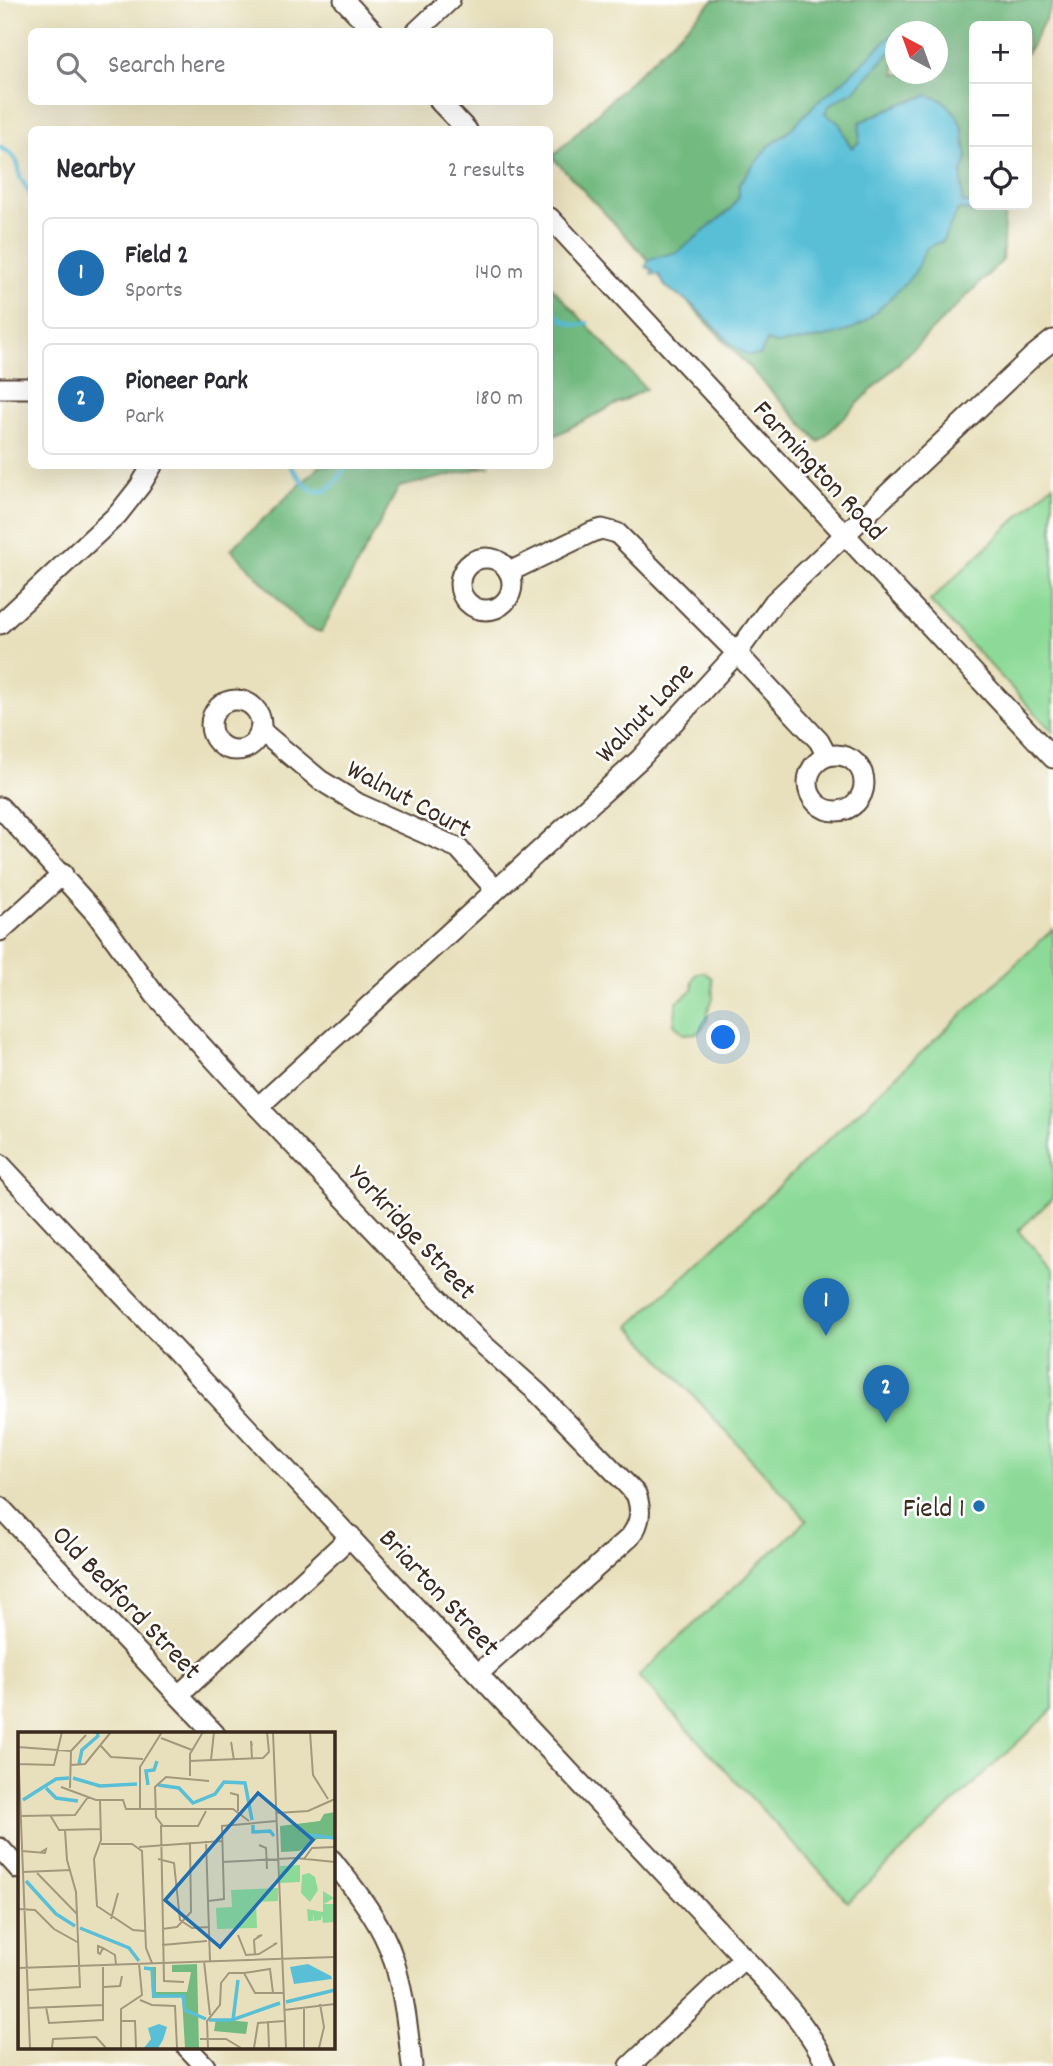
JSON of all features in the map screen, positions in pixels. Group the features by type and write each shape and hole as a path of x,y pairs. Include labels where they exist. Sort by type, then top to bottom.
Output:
{"street":[{"path":"344,0 370,28"},
{"path":"420,28 450,0"},
{"path":"443,105 463,126"},
{"name":"Farmington Road","path":"553,221 1053,758"},
{"name":"Walnut Lane","path":"258,1107 640,759 737,653 774,602 1053,340"},
{"path":"0,388 28,388"},
{"path":"0,624 118,514 150,469"},
{"path":"509,572 592,532 602,529 617,533 737,653 819,741 827,756"},
{"name":"Walnut Court","path":"260,730 320,780 359,804 458,848 496,890"},
{"name":"Yorkridge Street","path":"0,807 63,874 105,924 155,995 258,1107 476,1338 538,1393 636,1494 639,1524 630,1537 479,1673"},
{"path":"0,931 63,874"},
{"name":"Briarton Street","path":"0,1164 783,2000 818,2046 827,2066"},
{"name":"Old Bedford Street","path":"0,1507 213,1732"},
{"path":"179,1695 351,1536"},
{"path":"0,1848 18,1868"},
{"path":"334,1863 369,1908 393,1957 406,2017 412,2066"},
{"path":"630,2066 744,1958"},
{"path":"188,2048 205,2066"}],"green space":[{"path":"714,0 1053,0 1032,44 1032,21 969,21 969,210 1005,210 1002,261 819,442 553,156"},
{"path":"553,288 646,389 553,436"},
{"path":"317,469 477,469 399,487 321,632 305,627 231,549"},
{"path":"1053,484 1053,732 930,601"},
{"path":"1053,929 1053,1198 1018,1231 1053,1269 1053,1709 848,1902 638,1676 807,1520 630,1326"},
{"path":"704,972 712,978 713,999 707,1019 697,1033 683,1034 674,1024 677,1002 693,989 692,981 696,974"}],"water":[{"path":"885,41 885,58 855,90 831,104 825,113 837,121 852,148 859,142 860,122 900,104 929,95 944,101 957,115 962,127 967,158 962,174 962,202 969,203 969,210 987,210 980,214 958,210 942,242 926,249 915,272 860,325 819,338 775,344 767,341 760,355 747,355 732,344 694,306 665,286 659,275 651,274 653,270 646,267 649,259 678,252 731,209 739,196 739,185 767,148"}],"waterway":[{"path":"0,147 11,154 18,164 20,177 28,190"},
{"path":"553,310 571,324 587,323"},
{"path":"293,469 306,485 317,492 330,488 344,469"}],"place":[{"name":"Field 2","path":"826,1336"},
{"name":"Pioneer Park","path":"886,1423"},
{"name":"Field 1","path":"979,1506"}]}
